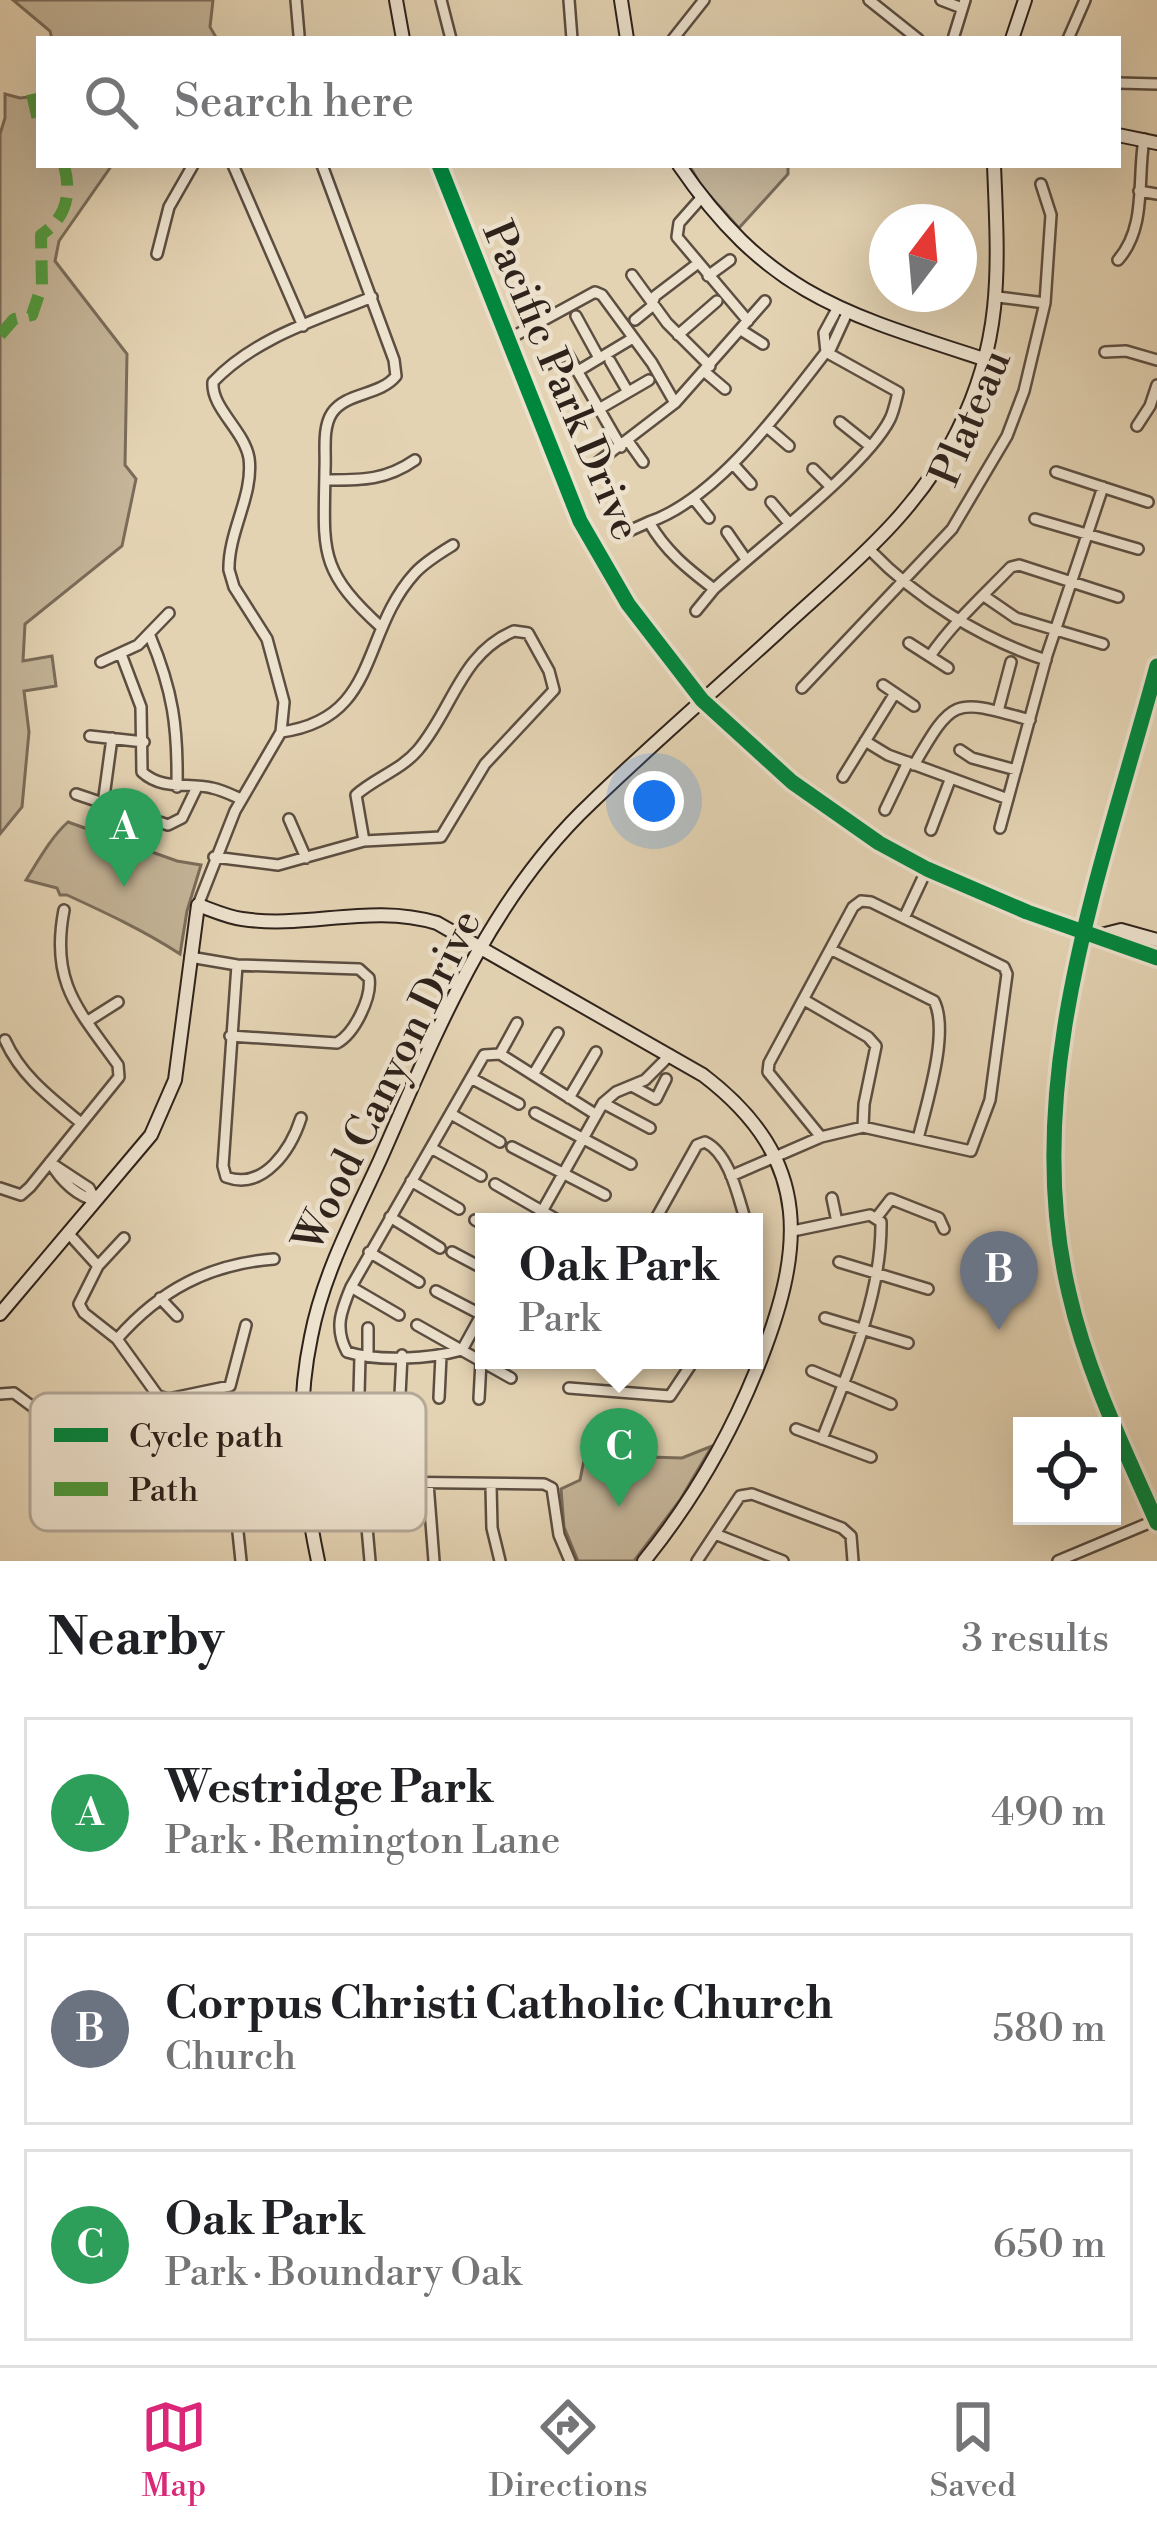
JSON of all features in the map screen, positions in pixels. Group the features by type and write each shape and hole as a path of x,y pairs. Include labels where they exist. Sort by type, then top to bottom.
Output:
{"main road":[{"path":"396,0 402,36"},
{"path":"621,0 627,36"},
{"path":"1013,36 1024,0"},
{"path":"1121,136 1151,141"},
{"name":"Pacific Park Drive","path":"440,168 558,472 592,544 657,646 702,700 800,789 879,843 1027,912 1157,958"},
{"path":"681,168 755,254 842,311 897,333 987,359"},
{"name":"Wood Canyon Drive","path":"304,1393 318,1305 451,1001 531,870 586,806 870,550 923,490 957,433 987,359 998,298 994,168"},
{"path":"1156,1522 1086,1353 1067,1289 1054,1168 1066,1012 1157,665"},
{"path":"0,1314 151,1135 165,1107 175,1080 197,905 238,919 264,921 389,912 437,923 481,945 703,1075 736,1102 774,1157 793,1231 783,1301 763,1352"},
{"name":"Pacific Park Drive","path":"1101,935 1121,930 1157,940"},
{"path":"644,1561 706,1474 756,1369"},
{"name":"Wood Canyon Drive","path":"311,1531 318,1561"}],"street":[{"path":"296,0 299,35"},
{"path":"442,0 451,36"},
{"path":"569,0 572,36"},
{"path":"684,0 693,14"},
{"path":"675,36 704,0"},
{"path":"870,0 914,36"},
{"path":"941,0 963,4 953,36"},
{"path":"1069,36 1085,0"},
{"path":"1121,83 1157,84"},
{"path":"1118,260 1136,233 1138,191 1151,141"},
{"path":"157,254 169,207 191,168"},
{"path":"234,168 303,326"},
{"path":"323,168 396,376 387,386 340,405 331,414 326,429 323,531 330,566 352,601 382,628"},
{"name":"Plateau","path":"802,688 952,529 988,474 1024,391 1045,303 1051,215 1041,184"},
{"path":"1138,191 1157,194"},
{"path":"702,197 676,230 763,344"},
{"path":"708,276 730,260"},
{"path":"635,320 697,263"},
{"path":"632,275 725,389"},
{"path":"507,340 595,292 633,338 675,403"},
{"path":"197,905 242,799 281,732 284,702 274,656 229,570 248,484 248,450 212,389 213,382 238,358 372,297"},
{"path":"998,298 1045,303"},
{"path":"598,462 675,403 765,301"},
{"path":"679,335 717,302"},
{"path":"696,610 745,558 830,486 890,419 898,392 823,346 824,333 842,311"},
{"path":"576,316 628,392"},
{"path":"578,370 604,360 633,338"},
{"path":"545,365 589,340"},
{"path":"1105,352 1126,351 1157,360"},
{"path":"629,531 693,498 733,464 826,352"},
{"path":"568,353 599,409 643,462"},
{"path":"599,409 649,380"},
{"path":"1137,426 1157,385"},
{"path":"839,422 870,446"},
{"path":"767,427 789,446"},
{"path":"325,480 386,477 415,460"},
{"path":"733,464 751,484"},
{"path":"813,469 830,486"},
{"path":"1056,472 1148,502"},
{"path":"1000,828 1046,660 1103,487"},
{"path":"693,498 710,518"},
{"path":"771,502 788,522"},
{"path":"1035,519 1138,549"},
{"path":"649,522 680,563 714,589"},
{"path":"728,532 745,558"},
{"path":"281,732 308,728 332,717 352,697 382,628 413,574 453,544"},
{"path":"870,550 924,597 1008,648 1046,660"},
{"path":"930,656 1011,567 1019,565 1118,597"},
{"path":"985,596 1016,617 1103,644"},
{"path":"101,662 150,636 170,613"},
{"path":"214,857 264,866 364,841 441,837 470,784 549,696 554,683 534,642 523,631 505,635 482,651 470,663 418,751 356,796 364,841"},
{"path":"150,636 169,681 178,726 177,787"},
{"path":"909,643 948,668"},
{"path":"121,654 140,707 142,772 177,787 207,786 242,799"},
{"path":"998,711 1011,662"},
{"path":"883,685 914,706"},
{"path":"843,777 895,693"},
{"path":"885,811 944,716 972,704 1030,720"},
{"path":"90,736 143,742"},
{"path":"103,804 112,738"},
{"path":"865,741 950,780 1008,799"},
{"path":"959,750 1016,770"},
{"path":"931,830 950,780"},
{"path":"76,794 168,825 182,818 197,788"},
{"path":"289,819 306,858"},
{"path":"904,919 927,869"},
{"path":"730,1176 820,1137 863,1127 971,1151 990,1100 1004,968 871,902 861,901 853,907 769,1064 769,1072 820,1137"},
{"path":"0,1188 21,1195 119,1077 118,1065 62,979 58,955 64,910"},
{"path":"832,950 934,1001 939,1011 933,1076 918,1139"},
{"path":"188,957 237,965 359,969 369,978 370,991 346,1038 337,1042 230,1036"},
{"path":"237,965 223,1166 226,1178 237,1182 252,1178 281,1160 301,1118"},
{"path":"806,1001 876,1046 863,1127"},
{"path":"88,1021 118,1002"},
{"path":"500,1054 517,1023"},
{"path":"533,1075 558,1034"},
{"path":"5,1040 14,1061 32,1081 81,1123"},
{"path":"569,1098 596,1052"},
{"path":"475,1328 462,1350 441,1356 364,1356 347,1352 340,1339 339,1315 370,1252 484,1055 500,1054 596,1114"},
{"path":"541,1213 603,1103 645,1080 670,1055"},
{"path":"470,1078 519,1104"},
{"path":"632,1087 656,1099 666,1079"},
{"path":"603,1103 650,1128"},
{"path":"536,1113 631,1164"},
{"path":"451,1114 500,1142"},
{"path":"659,1213 697,1145 705,1142 715,1147 743,1213"},
{"path":"512,1147 604,1195"},
{"path":"431,1148 481,1176"},
{"path":"50,1162 69,1179 89,1188 96,1201"},
{"path":"411,1181 459,1209"},
{"path":"496,1184 535,1213"},
{"path":"832,1198 837,1222"},
{"path":"793,1231 877,1217 891,1199 939,1218 944,1228"},
{"path":"390,1217 440,1247"},
{"path":"822,1439 844,1384 875,1273 881,1234 877,1217"},
{"path":"68,1234 98,1266"},
{"path":"124,1238 98,1266 79,1304 117,1339 159,1393"},
{"path":"370,1252 419,1282"},
{"path":"452,1252 475,1264"},
{"path":"117,1339 182,1283 224,1265 274,1259"},
{"path":"839,1262 928,1289"},
{"path":"351,1287 399,1315"},
{"path":"436,1291 475,1310"},
{"path":"160,1298 177,1316"},
{"path":"825,1318 908,1343"},
{"path":"198,1393 230,1386 246,1324"},
{"path":"417,1325 475,1358"},
{"path":"358,1393 368,1328"},
{"path":"400,1393 402,1355"},
{"path":"440,1398 441,1356"},
{"path":"479,1399 481,1369"},
{"path":"495,1369 511,1378"},
{"path":"569,1388 670,1396 688,1369"},
{"path":"812,1371 891,1404"},
{"path":"0,1394 14,1393 30,1406"},
{"path":"796,1429 871,1457"},
{"path":"434,1561 428,1484 544,1484 552,1488 559,1535 570,1561"},
{"path":"491,1486 492,1528 500,1561"},
{"path":"697,1561 740,1496 752,1494 842,1528 851,1536 853,1561"},
{"path":"1058,1561 1156,1522"},
{"path":"238,1531 241,1561"},
{"path":"366,1531 370,1561"},
{"path":"715,1534 783,1561"}],"shaded area":[{"path":"13,0 213,0 210,27 215,36 51,36"},
{"path":"5,94 36,96 36,168 110,168 59,241 55,261 127,354 125,465 136,479 122,546 25,624 23,661 52,656 56,686 24,691 29,732 22,807 0,834 0,134"},
{"path":"691,168 788,168 788,174 739,228"},
{"path":"68,822 201,865 180,954 109,915 60,895 57,888 26,880"},
{"path":"712,1446 680,1500 634,1561 578,1561 564,1527 561,1489 580,1480 585,1455 682,1458"}],"marked path":[{"path":"32,94 36,111"},
{"path":"0,335 14,319 32,315 42,285 41,235 56,221 67,196 64,168"}],"cycle path":[{"path":"440,168 580,521 628,604 702,700 792,782 879,843 1027,912 1157,958"},
{"path":"1157,666 1074,976 1054,1134 1056,1214 1069,1293 1107,1410 1157,1523"}],"place":[{"name":"Westridge Park","path":"124,887"},
{"name":"Corpus Christi Catholic Church","path":"999,1330"},
{"name":"Oak Park","path":"619,1507"}]}
